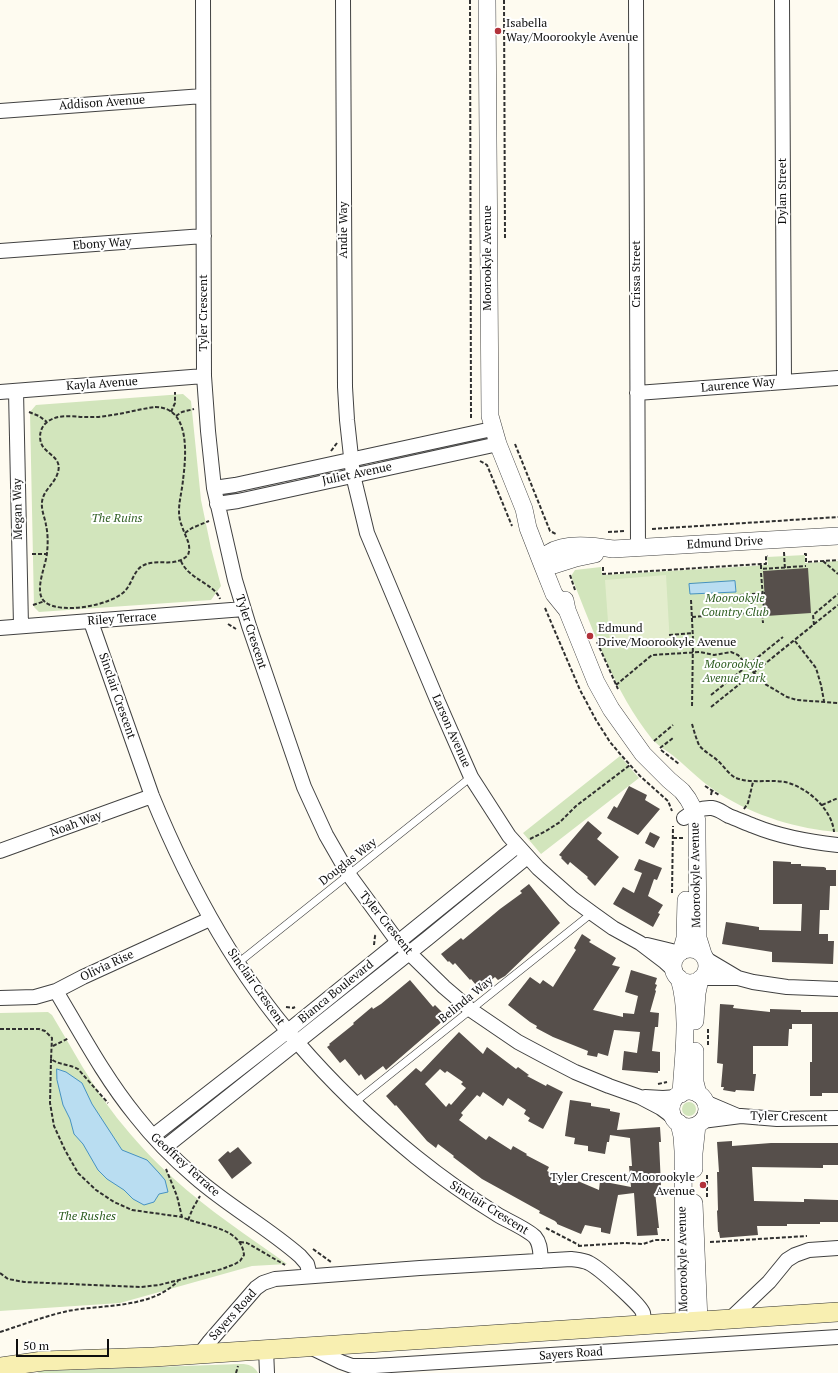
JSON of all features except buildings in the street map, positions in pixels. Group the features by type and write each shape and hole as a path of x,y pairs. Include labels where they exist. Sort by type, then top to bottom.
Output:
{"main road":[{"name":"Sayers Road","path":"0,1367 43,1361 112,1359 266,1350 838,1312"},
{"name":"Sayers Road","path":"0,1354 43,1361"}],"street":[{"name":"Tyler Crescent","path":"203,0 204,376 214,488 231,567 304,787 326,835 349,875 398,942 444,987 471,1010 518,1042 575,1072 608,1086 640,1097 661,1108 676,1120"},
{"name":"Andie Way","path":"342,0 344,355 351,459"},
{"name":"Moorookyle Avenue","path":"487,0 493,430 524,509 528,528 548,561 554,594 567,610 602,694 620,723 649,748 669,780 681,805 684,816 698,938 704,957"},
{"name":"Crissa Street","path":"636,0 638,548"},
{"name":"Dylan Street","path":"782,0 784,381"},
{"name":"Addison Avenue","path":"0,111 203,96"},
{"name":"Ebony Way","path":"0,251 204,236"},
{"name":"Kayla Avenue","path":"0,392 204,376"},
{"name":"Laurence Way","path":"637,393 838,378"},
{"name":"Megan Way","path":"16,391 21,626"},
{"name":"Juliet Avenue","path":"214,488 235,485 351,459 472,426 493,430"},
{"name":"Juliet Avenue","path":"217,504 238,501 476,449 493,430"},
{"name":"Larson Avenue","path":"351,459 353,475 367,533 471,778 498,821 517,846 529,851 554,884 613,928 640,943 665,962 677,975"},
{"name":"Edmund Drive","path":"548,561 576,558 613,549 838,536"},
{"name":"Riley Terrace","path":"0,628 244,609"},
{"name":"Sinclair Crescent","path":"91,622 152,796 179,860 210,919 238,963 296,1042 354,1103 394,1139 444,1179 497,1214 534,1236 538,1243 541,1261"},
{"name":"Noah Way","path":"0,851 152,796"},
{"path":"684,816 712,808 738,812 755,826 788,837 822,844 836,839"},
{"name":"Moorookyle Avenue","path":"681,952 685,938 686,838 684,816"},
{"name":"Bianca Boulevard","path":"153,1136 288,1031 517,846"},
{"name":"Bianca Boulevard","path":"164,1148 409,953 529,851"},
{"name":"Olivia Rise","path":"0,998 35,997 56,991 83,977 210,919"},
{"name":"Larson Avenue","path":"640,943 681,952"},
{"path":"704,957 707,967 706,972 701,979 694,1012 695,1082 707,1106 706,1114 700,1123 688,1127 676,1120 671,1108 680,1091 685,1003 684,993 674,962 681,952 691,949 700,952 704,957 738,978"},
{"path":"677,975 687,982 701,979 738,978 753,982 787,987 838,988"},
{"name":"Geoffrey Terrace","path":"56,991 121,1096 153,1136 208,1188 300,1256 307,1264 310,1276"},
{"name":"Tyler Crescent","path":"640,1097 663,1098 680,1091"},
{"path":"680,1091 689,1092 702,1098"},
{"name":"Tyler Crescent","path":"702,1098 740,1116"},
{"name":"Tyler Crescent","path":"700,1123 740,1116 789,1119 838,1118"},
{"name":"Moorookyle Avenue","path":"676,1120 682,1136 692,1322"},
{"name":"Moorookyle Avenue","path":"692,1322 694,1153 700,1123"},
{"path":"730,1319 769,1282 787,1260 794,1255 809,1250 838,1248"},
{"name":"Sayers Road","path":"200,1354 256,1288 263,1283 275,1279 428,1267 571,1259 581,1260 590,1263 635,1302 643,1312 643,1325"},
{"name":"Sayers Road","path":"309,1347 352,1366 367,1367 838,1337"},
{"path":"266,1350 267,1373"}],"lane":[{"name":"Douglas Way","path":"238,963 471,778"},
{"name":"Belinda Way","path":"354,1103 592,913"}],"path":[{"path":"470,0 472,426"},
{"path":"504,0 505,243"},
{"path":"155,407 164,408 171,412 180,421 184,438 184,466 179,509 182,526 190,551 188,555 180,561 156,561 143,566 135,574 125,591 119,596 99,603 84,607 69,608 54,606 44,601 41,595 40,586 48,544 42,502 44,496 55,479 58,470 56,458 42,444 40,436 42,427 47,422 60,416 112,416 155,407"},
{"path":"464,421 472,426 493,430"},
{"path":"331,451 337,442 336,433 348,431"},
{"path":"515,443 550,531 560,536"},
{"path":"476,449 479,461 487,465 513,530"},
{"path":"601,533 838,517"},
{"path":"184,533 203,522 220,518"},
{"path":"799,554 806,554 806,562 838,560"},
{"path":"778,555 785,555"},
{"path":"602,566 603,574 766,564 766,556 772,556"},
{"path":"180,561 195,578 218,594 220,599 220,612"},
{"path":"822,561 838,574"},
{"path":"761,564 761,569 806,566"},
{"path":"572,572 570,576 576,593"},
{"path":"762,572 764,593 764,610 762,612 763,624"},
{"path":"740,595 764,593"},
{"path":"814,625 813,615 838,594"},
{"path":"691,600 693,633 692,708"},
{"path":"545,606 580,690 610,742 640,776 684,816 672,898"},
{"path":"711,707 838,606"},
{"path":"692,617 762,612"},
{"path":"669,634 693,633"},
{"path":"711,695 783,638"},
{"path":"597,641 619,691"},
{"path":"795,641 816,668 824,701"},
{"path":"616,684 652,654 693,652 714,655 727,652 736,653 765,684 787,697 797,700 838,703"},
{"path":"692,724 696,738 705,751 718,761 731,775 753,782 778,782 790,784 807,792 822,806 831,819 836,839"},
{"path":"529,851 527,840 546,832 560,822 588,796 630,765 673,725"},
{"path":"673,738 661,749 679,764"},
{"path":"738,812 750,798 753,782"},
{"path":"705,786 719,796"},
{"path":"822,806 838,798"},
{"path":"829,833 836,839"},
{"path":"836,839 838,833"},
{"path":"368,949 374,944 375,936 386,927"},
{"path":"276,1015 285,1007 293,1008 300,1004"},
{"path":"708,1025 708,1048"},
{"path":"0,1029 39,1029 50,1034 53,1046 51,1059 50,1103 54,1126 78,1173 96,1190 114,1202 132,1210 182,1217 209,1225 231,1234 240,1242 244,1249 244,1255 240,1261 222,1269 159,1285 141,1287 24,1282 8,1279 0,1274"},
{"path":"53,1046 80,1032"},
{"path":"51,1059 55,1062 74,1066 78,1069 109,1104"},
{"path":"655,1084 669,1082 680,1091"},
{"path":"165,1168 178,1196 182,1217"},
{"path":"707,1168 707,1198"},
{"path":"188,1220 197,1199 208,1188"},
{"path":"545,1227 580,1246"},
{"path":"0,1332 66,1312 142,1302 171,1288 179,1280"}],"green space":[{"name":"The Ruins","path":"183,394 191,401 201,500 221,586 211,600 39,612 34,607 30,412 36,405"},
{"name":"Moorookyle Avenue Park","path":"805,555 805,563 838,561 838,832 808,828 777,820 733,802 714,790 655,742 639,721 616,681 597,640 571,576 575,570 601,567 602,575 768,565 767,557"},
{"path":"666,575 670,645 610,649 605,580"},
{"path":"620,756 639,778 541,854 523,833"},
{"path":"505,863 508,865 425,933 422,929"},
{"name":"The Rushes","path":"48,1012 52,1015 83,1068 108,1106 123,1126 151,1157 186,1190 287,1264 252,1266 120,1303 0,1311 0,1013"},
{"path":"686,1102 692,1102 696,1106 696,1112 692,1116 686,1116 682,1112 682,1106"},
{"path":"241,1364 251,1366 258,1373 37,1373 41,1371"}],"water":[{"path":"735,581 736,592 690,594 689,584"},
{"path":"57,1069 66,1072 82,1083 92,1104 122,1150 147,1160 165,1180 168,1192 159,1194 154,1202 144,1205 133,1199 98,1170 83,1144 74,1134 70,1119 63,1105 57,1080"}],"place":[{"name":"Isabella Way/Moorookyle Avenue","path":"498,31"},
{"name":"Edmund Drive/Moorookyle Avenue","path":"590,636"},
{"name":"Tyler Crescent/Moorookyle Avenue","path":"703,1185"}],"park label":[{"name":"Moorookyle Country Club","path":"735,606"}]}
